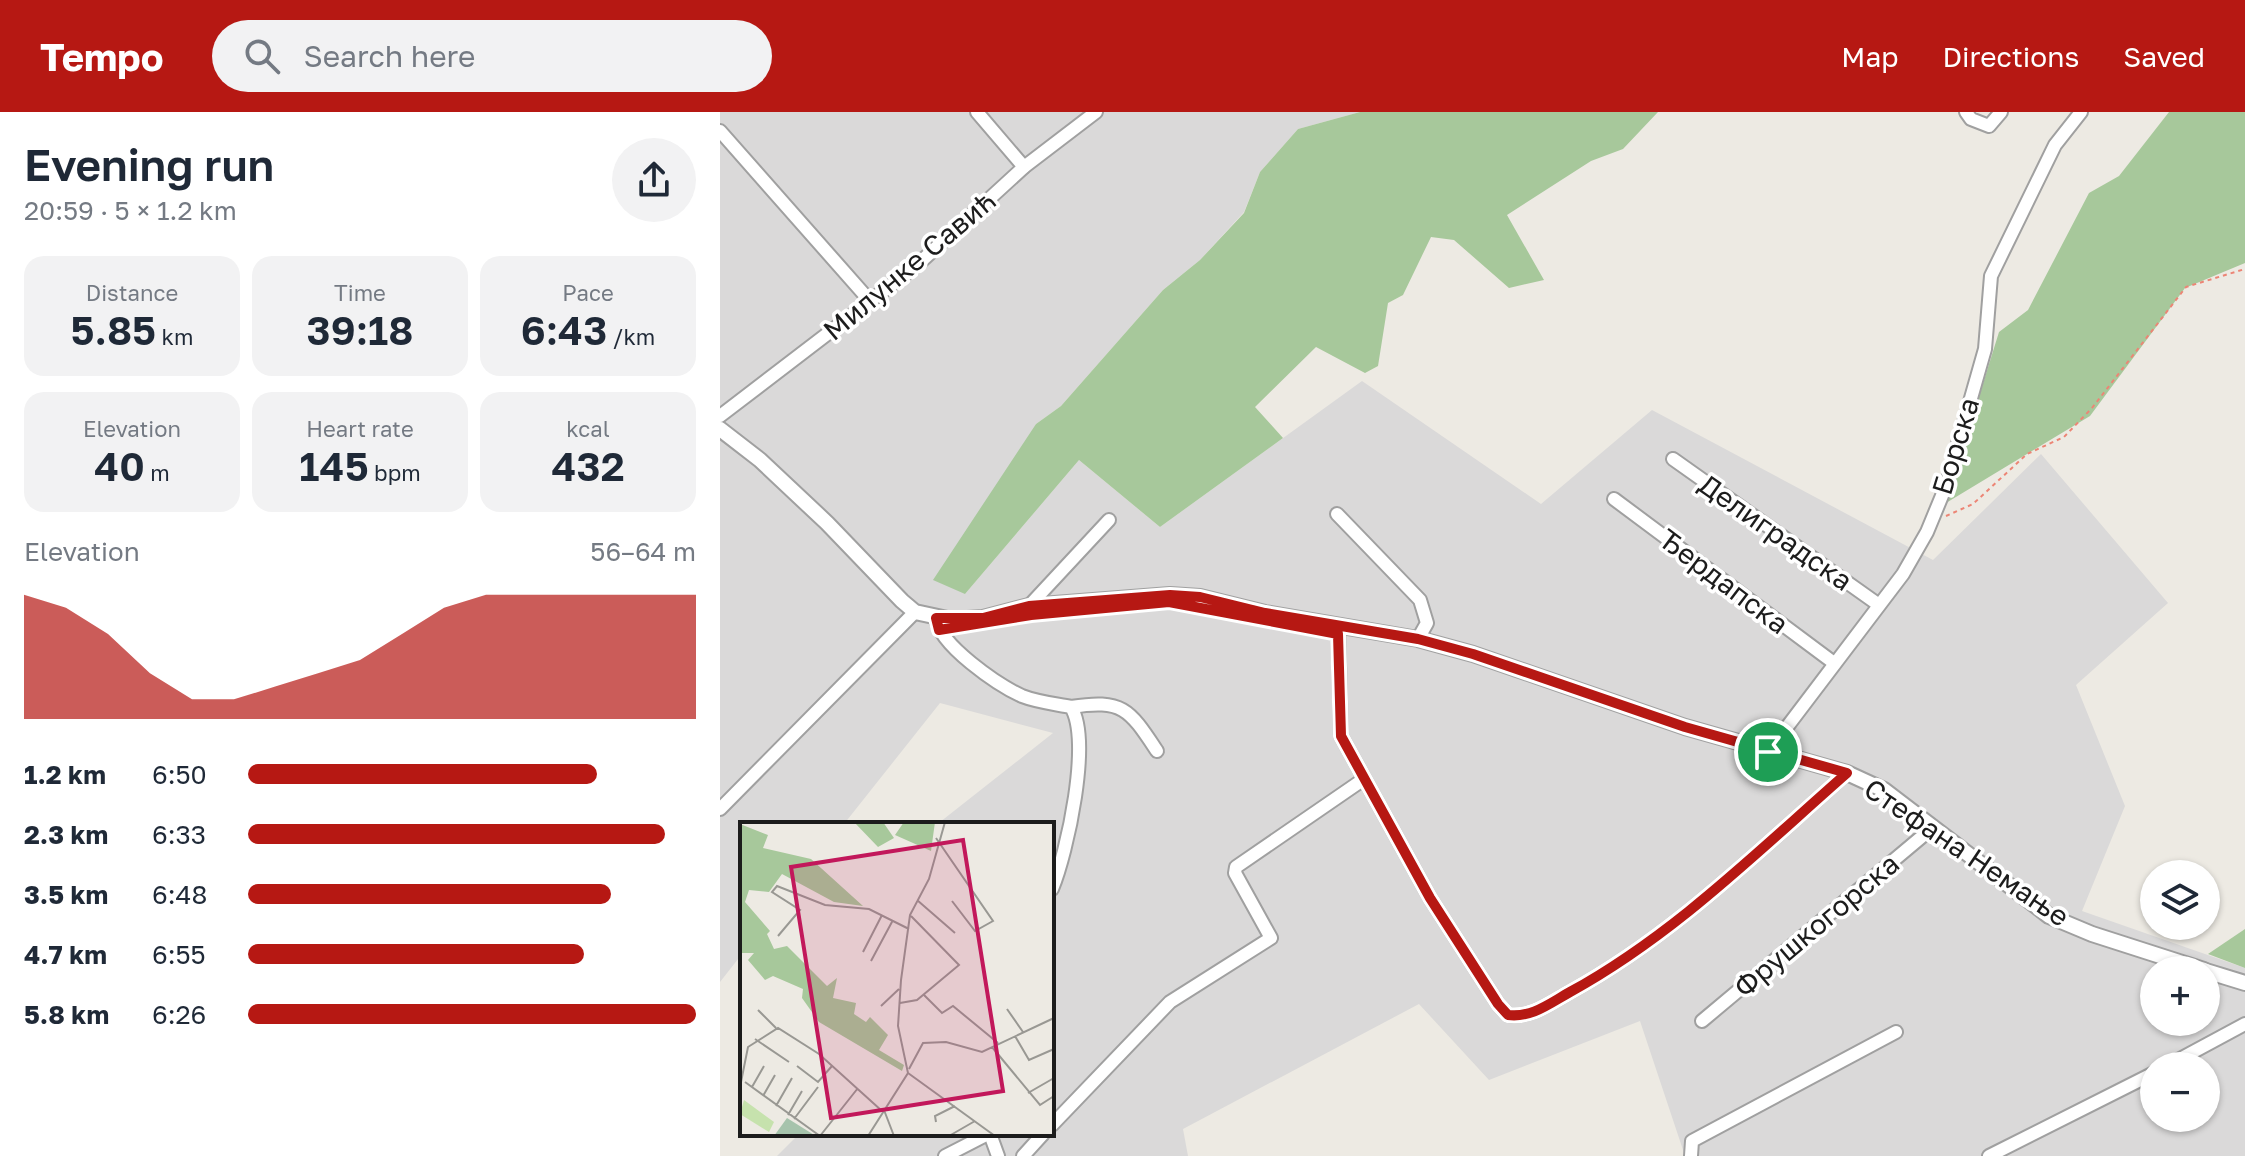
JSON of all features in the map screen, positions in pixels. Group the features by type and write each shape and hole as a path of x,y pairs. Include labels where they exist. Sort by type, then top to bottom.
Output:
{"street":[{"path":"977,112 1024,167"},
{"name":"Милунке Савић","path":"720,416 939,247 1024,167 1096,112"},
{"path":"1966,112 1971,119 1989,126 2001,112"},
{"name":"Борска","path":"1768,752 1903,574 1931,523 1946,486 1985,349 1991,276 2055,145 2081,112"},
{"path":"720,131 870,301"},
{"name":"Стефана Немање","path":"721,431 771,471 915,612 936,618 983,618 1029,606 1170,595 1200,597 1338,627 1418,639 1768,752 1847,773 1884,790 1931,829 2049,916 2092,934 2161,956"},
{"name":"Делиградска","path":"1673,459 1879,605"},
{"name":"Ђердапска","path":"1614,499 1834,663"},
{"path":"1337,514 1420,600 1427,623 1418,639"},
{"path":"1029,606 1109,520"},
{"path":"720,809 915,612"},
{"path":"936,618 940,633 949,643 989,676 1023,696 1071,707 1110,704 1121,707 1157,751"},
{"path":"1338,627 1341,736 1430,898 1508,1015 1531,1014 1603,974 1668,930 1847,773"},
{"path":"1054,883 1066,849 1078,765 1078,725 1071,707"},
{"path":"1054,1123 1170,1002 1271,938 1235,873 1236,867 1364,779"},
{"name":"Фрушкогорска","path":"1702,1021 1931,829"},
{"name":"Стефана Немање","path":"2220,975 2245,983"},
{"path":"2193,1052 2245,1024"},
{"path":"1691,1156 1692,1141 1896,1032"},
{"path":"1989,1156 2140,1080"},
{"path":"945,1156 985,1136"},
{"path":"990,1136 998,1156"},
{"path":"1023,1156 1041,1136"}],"path":[{"path":"1931,523 1973,504 2027,454 2064,437 2092,408 2186,287 2245,269"}],"shaded area":[{"path":"720,112 1360,112 1298,129 1260,172 1244,212 1200,260 1163,290 1061,406 1036,424 965,594 1079,460 1160,527 1362,381 1541,504 1652,410 1933,560 2041,454 2168,603 2076,685 2125,806 2082,911 2140,931 2140,940 2165,940 2211,956 2140,956 2140,1036 2220,1036 2220,959 2245,968 2245,1156 1685,1156 1640,1021 1489,1080 1419,1004 1183,1129 1188,1156 777,1156 797,1136 1054,1136 1054,822 940,822 1053,733 940,703 846,822 740,822 740,957 720,982"}],"green space":[{"path":"1360,112 1658,112 1623,149 1591,161 1507,215 1544,280 1509,288 1454,240 1431,237 1403,295 1388,303 1378,366 1365,373 1316,347 1255,407 1283,438 1160,527 1079,460 965,594 933,580 1036,424 1061,406 1163,290 1200,260 1244,213 1260,172 1298,129"},
{"path":"2169,112 2245,112 2245,263 2185,288 2090,416 1946,503 1999,332 2028,310 2089,193 2119,176"},
{"path":"2245,929 2245,968 2208,954"}],"route":[{"path":"1170,595 1200,597 1265,613 1418,639 1473,654 1685,727 1768,752 1847,773 1668,930 1603,974 1531,1014 1508,1015 1430,898 1341,736 1338,634 1169,602 1031,615 939,630 936,618 983,618 1029,606 1170,595"}]}
